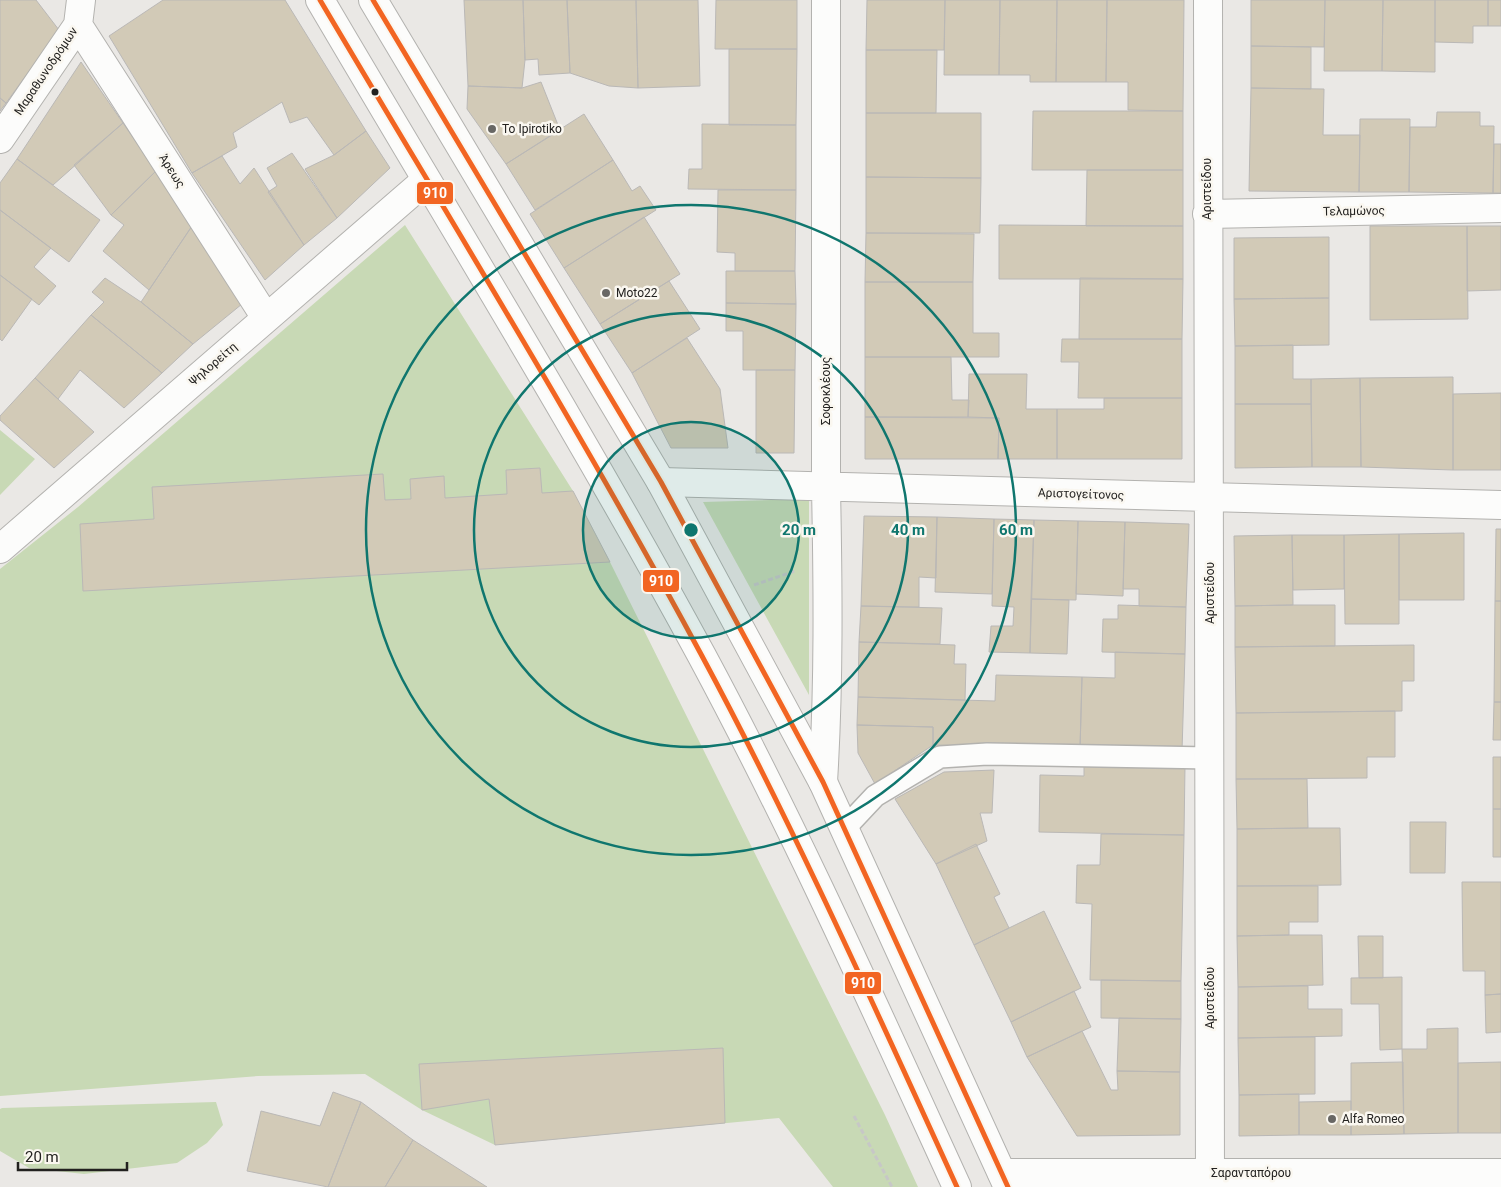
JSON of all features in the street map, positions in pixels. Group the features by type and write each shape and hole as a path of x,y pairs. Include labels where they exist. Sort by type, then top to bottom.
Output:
{"street":[{"path":"320,0 601,474 720,691 825,900 957,1187"},
{"path":"373,0 661,482 823,782 1005,1180"},
{"name":"Σοφοκλέους","path":"823,782 826,724 828,565 826,488 826,0"},
{"name":"Αριστείδου","path":"1208,0 1210,1180"},
{"name":"Μαραθωνοδρόμων","path":"0,139 80,12"},
{"name":"Άρεως","path":"80,12 266,318"},
{"name":"Ψηλορείτη","path":"0,549 426,180"},
{"name":"Τελαμώνος","path":"1207,214 1501,208"},
{"name":"Αριστογείτονος","path":"661,482 1501,505"},
{"name":"Σαρανταπόρου","path":"1005,1180 1210,1180 1501,1173"}],"lane":[{"path":"844,829 875,796 940,757 987,754 1210,758"}],"path":[{"path":"718,588 742,576 754,585 804,568 828,565"},
{"path":"854,1116 892,1187"}],"green space":[{"path":"405,225 573,491 885,1115 918,1187 833,1187 779,1118 495,1145 422,1110 365,1074 258,1076 0,1096 0,569 78,507"},
{"path":"0,430 35,459 0,495"},
{"path":"809,499 809,695 703,502"},
{"path":"216,1102 223,1125 207,1143 177,1163 84,1174 29,1168 0,1151 0,1109 2,1108"}],"building":[{"path":"0,0 36,0 59,30 6,103 0,98"},
{"path":"163,0 285,0 366,131 334,155 307,117 290,123 282,102 233,133 237,147 192,173 109,36"},
{"path":"464,0 523,0 525,60 522,88 468,86"},
{"path":"523,0 567,0 570,73 539,75 538,59 525,60"},
{"path":"567,0 636,0 638,88 609,86 570,73"},
{"path":"636,0 698,0 700,86 638,88"},
{"path":"716,0 797,0 797,49 715,49"},
{"path":"867,0 945,0 944,50 866,50"},
{"path":"945,0 1000,0 999,75 944,75"},
{"path":"1000,0 1057,0 1056,82 1030,82 1030,75 999,75"},
{"path":"1057,0 1107,0 1106,82 1056,82"},
{"path":"1107,0 1184,0 1183,111 1128,110 1128,82 1106,82"},
{"path":"1251,0 1325,0 1324,47 1251,46"},
{"path":"1325,0 1383,0 1382,71 1324,71"},
{"path":"1383,0 1435,0 1435,72 1382,71"},
{"path":"1435,0 1488,0 1488,26 1473,26 1473,43 1435,42"},
{"path":"1488,0 1501,0 1501,26 1488,26"},
{"path":"1251,46 1311,47 1311,89 1251,88"},
{"path":"729,49 797,49 796,125 729,125"},
{"path":"866,50 937,50 936,113 866,113"},
{"path":"81,62 123,123 53,185 17,159"},
{"path":"541,82 560,130 506,164 467,109 468,86 522,88"},
{"path":"1251,88 1324,89 1323,135 1360,135 1359,192 1249,191"},
{"path":"0,98 6,103 0,111"},
{"path":"1033,111 1183,111 1183,170 1032,170"},
{"path":"1437,112 1480,112 1480,126 1494,126 1493,193 1409,192 1410,127 1436,127"},
{"path":"866,113 981,113 981,178 866,177"},
{"path":"584,114 613,160 535,210 506,164"},
{"path":"1360,119 1410,119 1409,192 1359,192"},
{"path":"123,123 156,171 111,215 74,165"},
{"path":"702,124 796,125 796,190 688,189 689,169 702,169"},
{"path":"366,131 390,168 337,218 305,169 334,155"},
{"path":"1494,144 1501,144 1501,193 1493,193"},
{"path":"292,153 337,218 304,245 268,192 277,186 267,168"},
{"path":"222,156 240,184 254,168 304,245 265,280 192,173"},
{"path":"17,159 100,220 69,262 0,210 0,183"},
{"path":"613,160 632,191 640,186 656,210 564,268 530,214"},
{"path":"1087,170 1183,170 1183,226 1086,226"},
{"path":"156,171 192,226 149,290 103,251 124,225 111,215"},
{"path":"866,177 981,178 980,233 866,233"},
{"path":"718,190 796,190 795,271 735,271 735,253 717,252"},
{"path":"0,210 51,248 34,267 56,286 39,305 0,275"},
{"path":"644,217 680,274 600,324 564,268"},
{"path":"999,225 1183,226 1183,279 999,279"},
{"path":"192,226 242,304 193,344 141,302"},
{"path":"1370,226 1467,226 1468,319 1370,320"},
{"path":"1467,226 1501,226 1501,290 1467,291"},
{"path":"866,233 974,234 973,282 865,282"},
{"path":"1329,237 1329,298 1234,299 1234,238"},
{"path":"726,271 795,271 796,304 726,303"},
{"path":"0,275 32,299 2,341 0,339"},
{"path":"105,278 141,302 193,344 162,373 91,315 104,302 92,292"},
{"path":"1080,278 1183,279 1182,339 1079,339"},
{"path":"669,281 700,329 632,373 600,324"},
{"path":"865,282 973,282 973,333 999,333 999,357 865,357"},
{"path":"1329,298 1329,345 1235,346 1234,299"},
{"path":"726,303 796,304 795,370 743,370 743,331 726,331"},
{"path":"91,315 162,373 124,408 80,370 58,399 35,378"},
{"path":"687,338 720,389 728,448 671,448 632,373"},
{"path":"1062,339 1182,339 1182,398 1078,398 1079,362 1061,362"},
{"path":"1293,345 1293,379 1311,379 1311,404 1235,404 1235,346"},
{"path":"865,357 951,357 952,400 969,400 968,417 865,417"},
{"path":"756,370 795,370 794,453 756,453"},
{"path":"969,374 1027,374 1026,409 1057,409 1057,459 998,459 999,418 968,417"},
{"path":"1453,377 1453,470 1361,467 1360,378"},
{"path":"35,378 94,432 54,468 0,420 0,416"},
{"path":"1360,378 1361,467 1312,467 1311,379"},
{"path":"1501,393 1501,470 1453,470 1453,394"},
{"path":"1104,398 1182,398 1182,459 1057,459 1057,409 1104,409"},
{"path":"1235,404 1311,404 1312,467 1235,468"},
{"path":"865,417 999,418 998,459 865,459"},
{"path":"540,468 542,493 573,491 610,562 83,591 80,524 154,519 152,487 383,474 385,500 411,499 410,479 444,476 445,498 507,494 506,470"},
{"path":"864,516 937,517 936,578 919,577 919,607 861,606"},
{"path":"937,517 994,519 992,594 935,592"},
{"path":"994,519 1034,520 1030,653 989,652 991,626 1013,626 1014,607 992,606"},
{"path":"1034,520 1078,521 1076,600 1031,599"},
{"path":"1078,521 1125,522 1123,596 1076,594"},
{"path":"1125,522 1189,524 1186,607 1139,606 1139,589 1123,589"},
{"path":"1496,529 1501,529 1501,601 1495,601"},
{"path":"1464,533 1464,600 1399,600 1399,534"},
{"path":"1399,534 1399,624 1345,624 1344,535"},
{"path":"1292,535 1293,605 1235,606 1234,536"},
{"path":"1292,535 1344,535 1344,589 1293,590"},
{"path":"1031,599 1069,600 1067,654 1030,653"},
{"path":"1495,601 1501,601 1501,702 1494,702"},
{"path":"1118,605 1186,607 1185,654 1102,652 1103,619 1118,619"},
{"path":"1335,605 1335,646 1235,647 1235,606"},
{"path":"861,606 942,608 940,644 859,642"},
{"path":"859,642 955,645 954,664 966,664 965,700 858,697"},
{"path":"1414,645 1414,681 1402,681 1402,711 1236,713 1235,647"},
{"path":"1115,652 1185,654 1182,751 1080,749 1082,677 1115,678"},
{"path":"996,675 1082,677 1080,749 933,745 933,727 857,725 858,697 995,701"},
{"path":"1494,702 1501,702 1501,740 1493,740"},
{"path":"1395,711 1395,757 1367,757 1367,778 1236,779 1236,713"},
{"path":"857,725 933,727 933,745 875,784 858,753"},
{"path":"1493,757 1501,757 1501,809 1493,809"},
{"path":"1084,764 1185,766 1184,835 1039,832 1040,775 1084,776"},
{"path":"994,770 992,813 980,813 987,841 936,864 895,799 944,772"},
{"path":"1236,779 1307,779 1308,828 1237,829"},
{"path":"1493,809 1501,809 1501,857 1493,857"},
{"path":"1410,822 1446,822 1445,873 1410,873"},
{"path":"1340,828 1341,885 1237,886 1237,829"},
{"path":"1101,834 1184,835 1181,981 1090,980 1092,904 1076,903 1077,865 1100,865"},
{"path":"976,844 1000,894 994,897 1009,928 974,945 936,864"},
{"path":"1462,882 1501,882 1501,994 1485,995 1485,971 1463,971"},
{"path":"1237,886 1318,886 1318,922 1289,922 1289,935 1237,936"},
{"path":"1044,911 1081,988 1011,1022 974,945"},
{"path":"1322,935 1323,985 1238,987 1237,936"},
{"path":"1358,936 1383,936 1383,978 1359,978"},
{"path":"1402,977 1402,1049 1380,1050 1379,1004 1351,1004 1351,978"},
{"path":"1101,980 1181,981 1181,1019 1101,1018"},
{"path":"1308,986 1308,1009 1342,1009 1342,1036 1238,1038 1238,987"},
{"path":"1074,991 1091,1027 1027,1057 1011,1022"},
{"path":"1501,994 1501,1032 1486,1033 1485,995"},
{"path":"1119,1018 1181,1019 1180,1072 1117,1071"},
{"path":"1458,1028 1458,1133 1404,1134 1402,1049 1427,1049 1427,1029"},
{"path":"1082,1031 1111,1090 1118,1090 1117,1071 1180,1072 1180,1135 1077,1136 1027,1057"},
{"path":"1315,1037 1315,1094 1239,1095 1238,1038"},
{"path":"723,1048 725,1123 495,1145 489,1099 422,1110 419,1064"},
{"path":"1403,1062 1404,1134 1351,1135 1351,1063"},
{"path":"1501,1062 1501,1133 1458,1133 1458,1063"},
{"path":"333,1092 361,1102 328,1187 247,1171 261,1111 320,1126"},
{"path":"1299,1094 1299,1135 1239,1136 1239,1095"},
{"path":"1351,1101 1351,1135 1299,1135 1299,1102"},
{"path":"361,1102 413,1140 385,1187 328,1187"},
{"path":"413,1140 487,1187 385,1187"}],"transit line":[{"name":"910","path":"320,0 610,490 702,656 802,853 957,1187"},
{"name":"910","path":"373,0 661,482 823,782 1008,1187"}],"place":[{"name":"To Ipirotiko","path":"492,129"},
{"name":"Moto22","path":"606,293"},
{"name":"Alfa Romeo","path":"1332,1119"}]}
